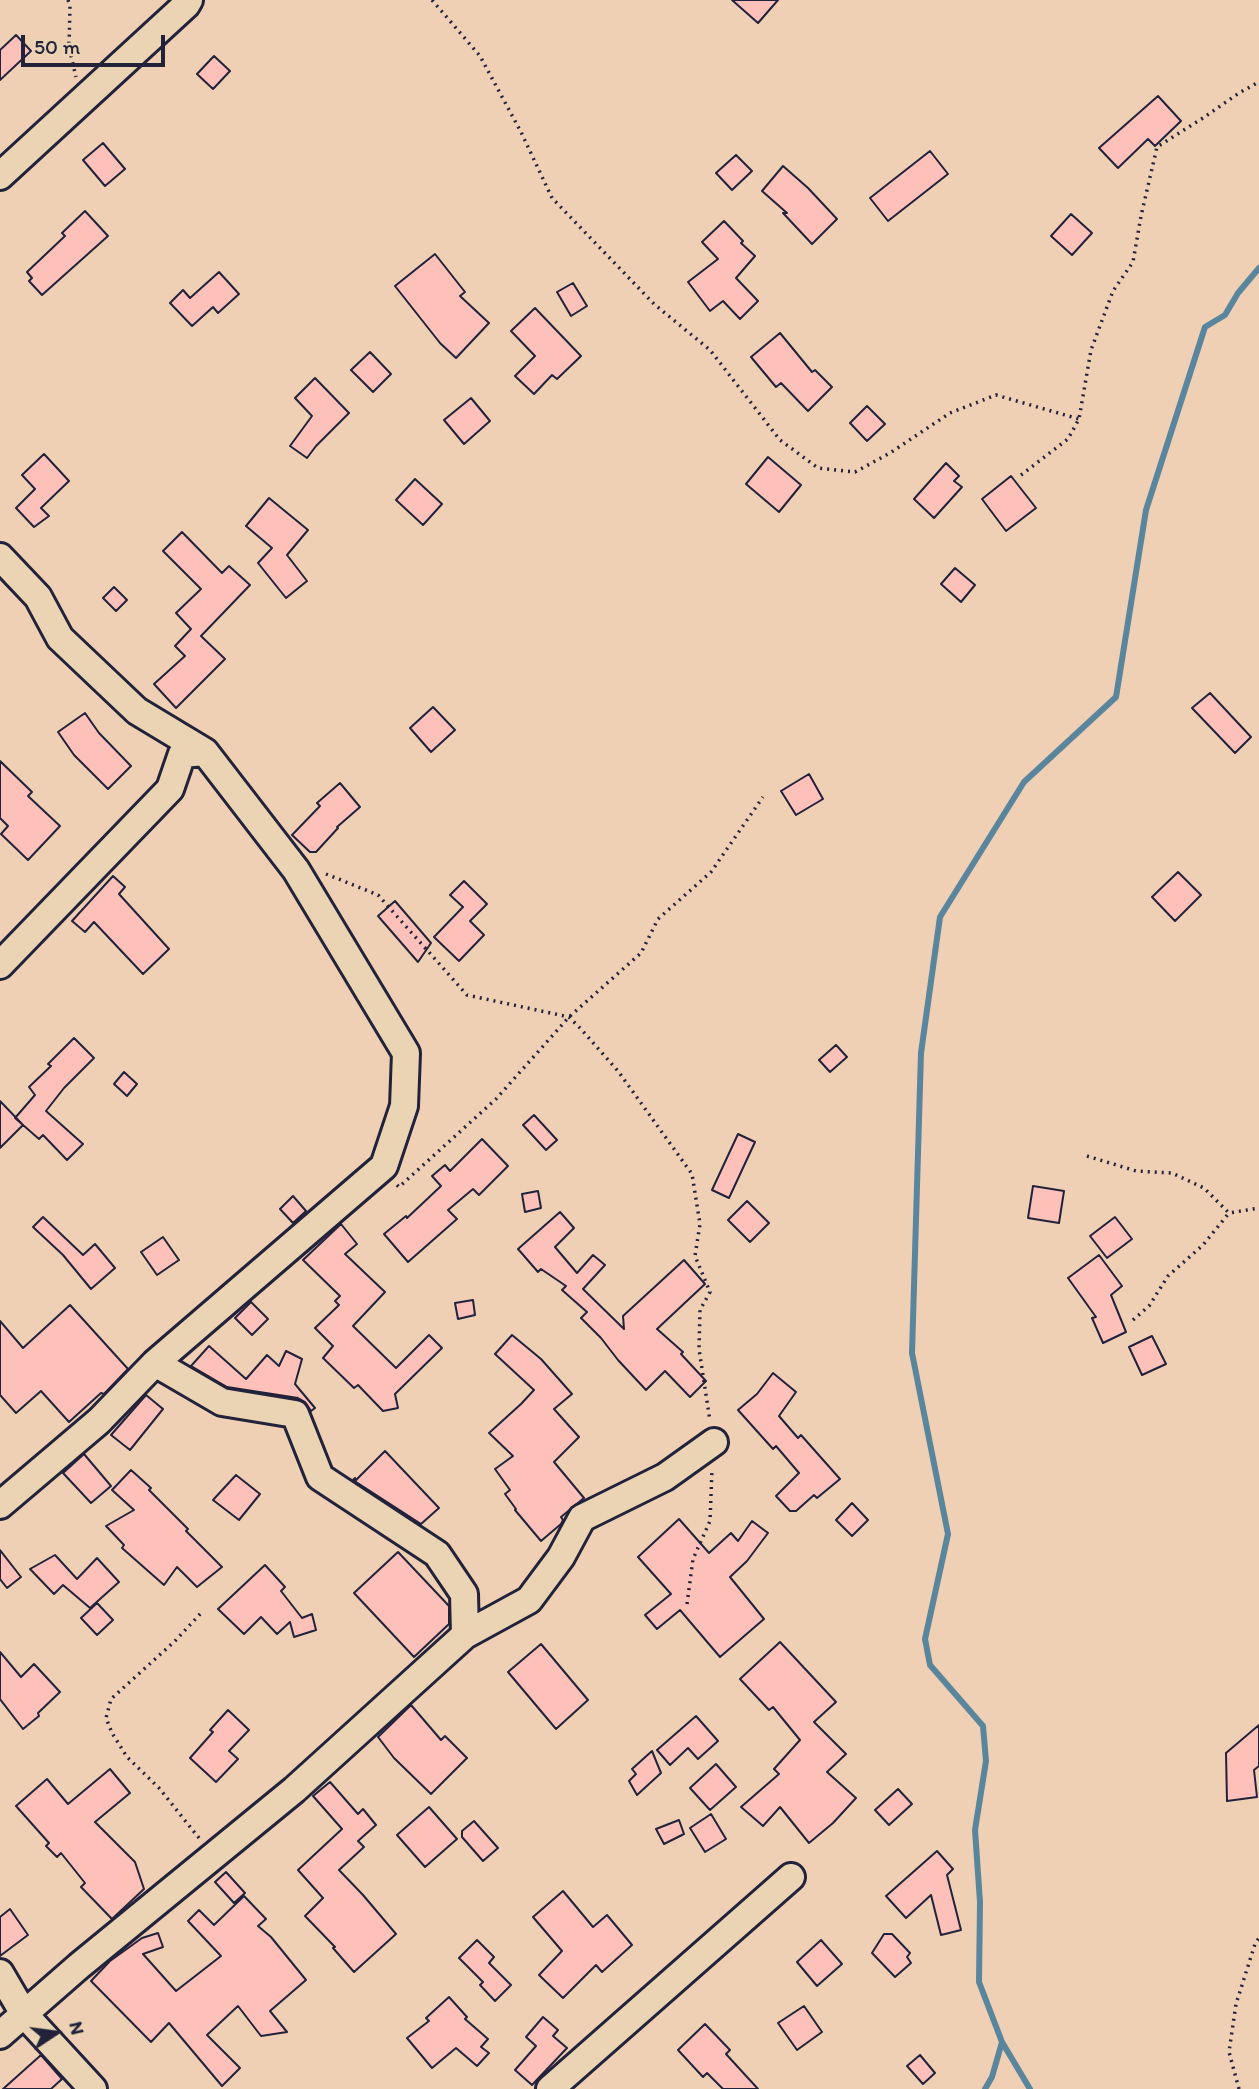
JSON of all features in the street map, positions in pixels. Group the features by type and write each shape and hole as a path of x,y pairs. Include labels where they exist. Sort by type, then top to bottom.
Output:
{"street":[{"path":"0,176 189,0"},
{"path":"0,557 38,597 60,638 117,693 137,711 205,752 296,870 406,1054 404,1106 384,1166 155,1363 99,1421 0,1504"},
{"path":"0,965 170,789 182,754 205,752"},
{"path":"155,1363 222,1402 295,1414 320,1477 437,1554 464,1594 465,1635"},
{"path":"0,2035 79,1966 294,1790 465,1635 529,1600 561,1556 582,1518 665,1477 714,1442"},
{"path":"551,2089 791,1877"},
{"path":"0,1973 24,2014 93,2089"}],"path":[{"path":"68,0 71,6 69,47 82,102"},
{"path":"71,6 75,0"},
{"path":"432,0 480,56 521,132 552,198 654,304 710,350 780,440 818,468 855,472 890,453 950,413 996,395 1079,419"},
{"path":"1021,475 1068,439 1079,419 1091,350 1113,291 1133,262 1157,147 1259,82"},
{"path":"384,1166 399,1188 496,1099 569,1017 641,953 658,919 711,872 763,797"},
{"path":"296,870 326,874 378,895 467,995 569,1017 618,1071 692,1174 700,1224 695,1256 710,1293 700,1310 699,1349 714,1442 709,1521 693,1559 687,1604"},
{"path":"1087,1156 1136,1171 1171,1173 1204,1188 1229,1213"},
{"path":"1133,1320 1149,1306 1168,1276 1203,1245 1229,1213 1259,1208"},
{"path":"202,1612 175,1641 111,1699 106,1718 127,1757 159,1788 213,1856"},
{"path":"1239,2089 1229,2052 1236,2004 1259,1938"}],"building":[{"path":"732,0 778,0 758,23"},
{"path":"16,35 31,51 0,80 0,50"},
{"path":"214,56 230,71 213,89 197,74"},
{"path":"1158,96 1181,121 1155,146 1148,139 1118,168 1099,148"},
{"path":"103,143 125,169 105,186 83,160"},
{"path":"930,151 948,174 888,221 870,198"},
{"path":"736,155 752,171 732,190 716,173"},
{"path":"783,166 837,219 812,244 783,213 787,213 762,191"},
{"path":"85,211 108,236 42,295 29,281 32,278 27,272 65,236 62,233"},
{"path":"1071,214 1092,233 1072,255 1051,236"},
{"path":"724,221 755,256 736,278 758,301 740,319 723,301 710,311 688,282 718,259 702,242"},
{"path":"435,254 465,292 460,296 489,323 456,358 440,343 395,286"},
{"path":"219,272 239,294 218,313 213,307 192,326 170,303 183,290 190,298"},
{"path":"573,283 587,306 571,316 557,292"},
{"path":"535,308 581,356 557,379 552,375 534,394 515,376 535,356 511,331"},
{"path":"780,333 812,372 815,370 832,387 808,411 781,383 776,387 751,357"},
{"path":"370,352 391,374 373,392 351,370"},
{"path":"315,378 349,413 307,458 290,446 312,416 295,398"},
{"path":"471,398 490,421 464,444 444,420"},
{"path":"867,406 885,424 867,441 850,423"},
{"path":"44,454 69,481 41,508 49,516 34,527 16,508 35,489 22,475"},
{"path":"768,457 801,485 779,512 746,484"},
{"path":"946,463 959,476 954,481 962,487 934,518 914,499"},
{"path":"1011,476 1036,508 1006,531 982,499"},
{"path":"415,479 442,504 423,525 396,500"},
{"path":"269,498 308,530 287,555 307,581 286,598 258,563 272,548 246,526"},
{"path":"182,532 222,573 229,566 250,585 201,636 225,659 176,708 154,684 185,656 175,646 191,629 176,613 201,589 163,551"},
{"path":"955,568 975,585 961,602 941,584"},
{"path":"114,587 127,600 116,611 103,598"},
{"path":"1210,693 1251,737 1235,753 1192,708"},
{"path":"433,707 455,730 431,752 410,728"},
{"path":"85,713 99,733 131,766 108,789 74,755 58,732"},
{"path":"0,761 32,792 28,796 60,826 28,860 1,834 8,826 0,818"},
{"path":"809,774 823,799 796,815 781,791"},
{"path":"340,783 360,807 337,827 316,852 310,852 292,835 320,806 317,803"},
{"path":"1178,872 1201,895 1175,921 1152,897"},
{"path":"113,876 125,887 119,894 169,949 143,974 94,922 85,932 72,921"},
{"path":"464,881 487,904 470,921 484,935 459,961 434,937 463,907 450,895"},
{"path":"395,901 431,943 418,962 378,916"},
{"path":"74,1038 94,1058 46,1111 83,1144 67,1160 43,1135 39,1139 15,1118 35,1095 29,1087"},
{"path":"836,1045 847,1057 830,1072 819,1060"},
{"path":"124,1072 137,1084 127,1096 114,1084"},
{"path":"0,1101 23,1125 0,1148"},
{"path":"534,1115 557,1140 546,1150 523,1125"},
{"path":"738,1134 755,1142 729,1198 712,1190"},
{"path":"482,1139 508,1166 479,1195 473,1189 448,1210 457,1219 408,1262 384,1234 406,1216 407,1218 441,1186 432,1176 445,1165 450,1171"},
{"path":"1033,1186 1064,1191 1059,1223 1028,1218"},
{"path":"538,1191 541,1208 525,1212 522,1194"},
{"path":"293,1196 306,1211 293,1223 280,1209"},
{"path":"747,1201 769,1223 750,1242 728,1220"},
{"path":"560,1212 574,1228 555,1247 577,1273 593,1255 605,1265 583,1289 624,1329 623,1316 684,1260 705,1284 657,1329 683,1352 681,1354 706,1381 690,1397 665,1371 646,1390 581,1318 587,1312 562,1290 566,1286 541,1269 538,1272 518,1249"},
{"path":"43,1217 83,1255 95,1244 115,1268 91,1289 63,1255 33,1227"},
{"path":"1115,1217 1132,1239 1107,1258 1090,1236"},
{"path":"341,1224 357,1244 345,1254 385,1292 353,1326 396,1368 429,1335 442,1348 395,1394 398,1408 383,1411 358,1385 354,1388 323,1358 333,1346 315,1328 339,1305 335,1301 340,1296 303,1260"},
{"path":"163,1237 179,1260 157,1275 141,1252"},
{"path":"1099,1255 1122,1286 1111,1295 1126,1332 1103,1343 1092,1318 1096,1317 1068,1278"},
{"path":"473,1300 475,1315 458,1319 455,1303"},
{"path":"251,1302 268,1319 252,1335 235,1318"},
{"path":"70,1305 128,1369 104,1394 101,1393 69,1422 41,1391 16,1413 0,1395 0,1321 23,1348"},
{"path":"512,1335 541,1359 572,1394 554,1409 579,1437 554,1462 584,1498 561,1517 561,1524 541,1541 505,1494 510,1490 495,1469 513,1456 489,1433 534,1390 495,1354"},
{"path":"1152,1336 1166,1364 1142,1375 1129,1347"},
{"path":"209,1346 246,1379 267,1355 279,1366 286,1351 302,1359 295,1384 315,1408 311,1411 305,1402 298,1398 227,1387 191,1366"},
{"path":"773,1373 796,1392 779,1416 798,1438 801,1435 840,1479 817,1498 814,1495 796,1511 790,1511 776,1496 799,1473 776,1446 773,1449 738,1410 757,1394"},
{"path":"146,1395 163,1409 130,1450 111,1435"},
{"path":"385,1451 439,1508 421,1524 353,1480"},
{"path":"84,1454 111,1486 91,1503 63,1473"},
{"path":"131,1470 151,1488 149,1490 222,1567 197,1587 177,1567 164,1585 122,1548 124,1545 106,1526 134,1510 112,1490"},
{"path":"236,1475 260,1494 239,1520 213,1500"},
{"path":"852,1503 868,1520 852,1536 836,1520"},
{"path":"679,1519 709,1553 731,1533 738,1541 752,1521 768,1533 747,1561 730,1577 764,1619 720,1657 680,1610 657,1629 645,1615 671,1594 638,1557"},
{"path":"0,1550 21,1577 7,1588 0,1579"},
{"path":"398,1552 449,1606 449,1624 414,1657 354,1593"},
{"path":"55,1555 77,1579 97,1558 119,1582 90,1608 63,1585 54,1594 30,1569"},
{"path":"265,1565 285,1587 281,1591 302,1618 312,1614 316,1630 294,1637 290,1622 277,1634 261,1617 244,1634 218,1609"},
{"path":"97,1603 113,1620 97,1635 81,1618"},
{"path":"780,1642 836,1702 814,1722 846,1754 827,1772 856,1798 833,1823 809,1843 780,1807 763,1826 741,1807 779,1774 774,1769 800,1740 773,1707 769,1710 740,1679"},
{"path":"541,1644 588,1700 556,1729 508,1672"},
{"path":"0,1652 21,1677 34,1664 60,1692 38,1713 39,1716 23,1729 0,1699"},
{"path":"411,1705 441,1740 445,1736 467,1758 431,1794 394,1758 378,1737"},
{"path":"228,1710 249,1730 229,1751 238,1759 216,1782 190,1758"},
{"path":"696,1716 718,1741 698,1759 688,1748 670,1765 657,1750"},
{"path":"1259,1725 1259,1766 1254,1770 1257,1797 1227,1801 1226,1753"},
{"path":"652,1751 661,1773 637,1795 629,1781 636,1774 632,1769"},
{"path":"716,1764 736,1787 710,1810 690,1788"},
{"path":"110,1769 130,1793 95,1822 135,1862 144,1889 112,1919 81,1887 85,1883 61,1853 57,1857 46,1846 49,1843 16,1806 47,1779 68,1804"},
{"path":"330,1782 358,1814 363,1809 376,1825 358,1841 364,1847 339,1870 396,1934 354,1972 333,1948 335,1947 305,1916 323,1898 298,1870 342,1829 313,1796"},
{"path":"898,1789 912,1804 889,1825 875,1810"},
{"path":"429,1807 457,1839 425,1867 397,1835"},
{"path":"711,1814 726,1839 705,1852 690,1828"},
{"path":"679,1820 684,1834 664,1844 656,1829"},
{"path":"474,1821 498,1848 483,1861 462,1837 462,1831"},
{"path":"937,1851 953,1869 947,1875 961,1930 941,1935 931,1895 906,1918 886,1896"},
{"path":"226,1872 245,1893 234,1903 215,1882"},
{"path":"563,1891 593,1927 607,1915 632,1945 602,1972 596,1965 563,1998 539,1975 562,1951 533,1917"},
{"path":"244,1896 266,1919 258,1926 271,1937 306,1980 270,2011 287,2032 261,2036 238,2006 207,2035 240,2068 222,2086 169,2023 151,2042 91,1981 110,1961 142,1938 158,1933 163,1947 143,1954 176,1991 221,1956 188,1921 199,1910 214,1925"},
{"path":"10,1909 28,1935 0,1956 0,1917"},
{"path":"884,1934 892,1934 910,1953 907,1957 911,1963 895,1977 872,1953"},
{"path":"477,1940 494,1957 489,1963 511,1985 495,2001 480,1985 483,1982 459,1958"},
{"path":"821,1940 842,1964 817,1986 797,1962"},
{"path":"449,1997 467,2017 465,2019 488,2039 481,2047 489,2053 477,2066 456,2048 432,2068 407,2038 429,2021 426,2018"},
{"path":"804,2006 822,2032 797,2050 778,2023"},
{"path":"543,2017 558,2030 553,2036 567,2048 532,2085 515,2070 536,2046 526,2037"},
{"path":"705,2024 730,2050 726,2054 758,2089 723,2089 707,2073 703,2077 678,2050"},
{"path":"41,2055 62,2079 51,2089 3,2089"},
{"path":"920,2055 935,2073 923,2084 907,2066"}],"waterway":[{"path":"1030,2089 1002,2042 979,1982 980,1902 975,1830 986,1761 983,1726 930,1665 925,1639 948,1534 912,1353 921,1053 940,917 1024,782 1116,697 1146,510 1205,327 1225,315 1238,293 1259,268"},
{"path":"985,2089 992,2077 1002,2042"}]}
